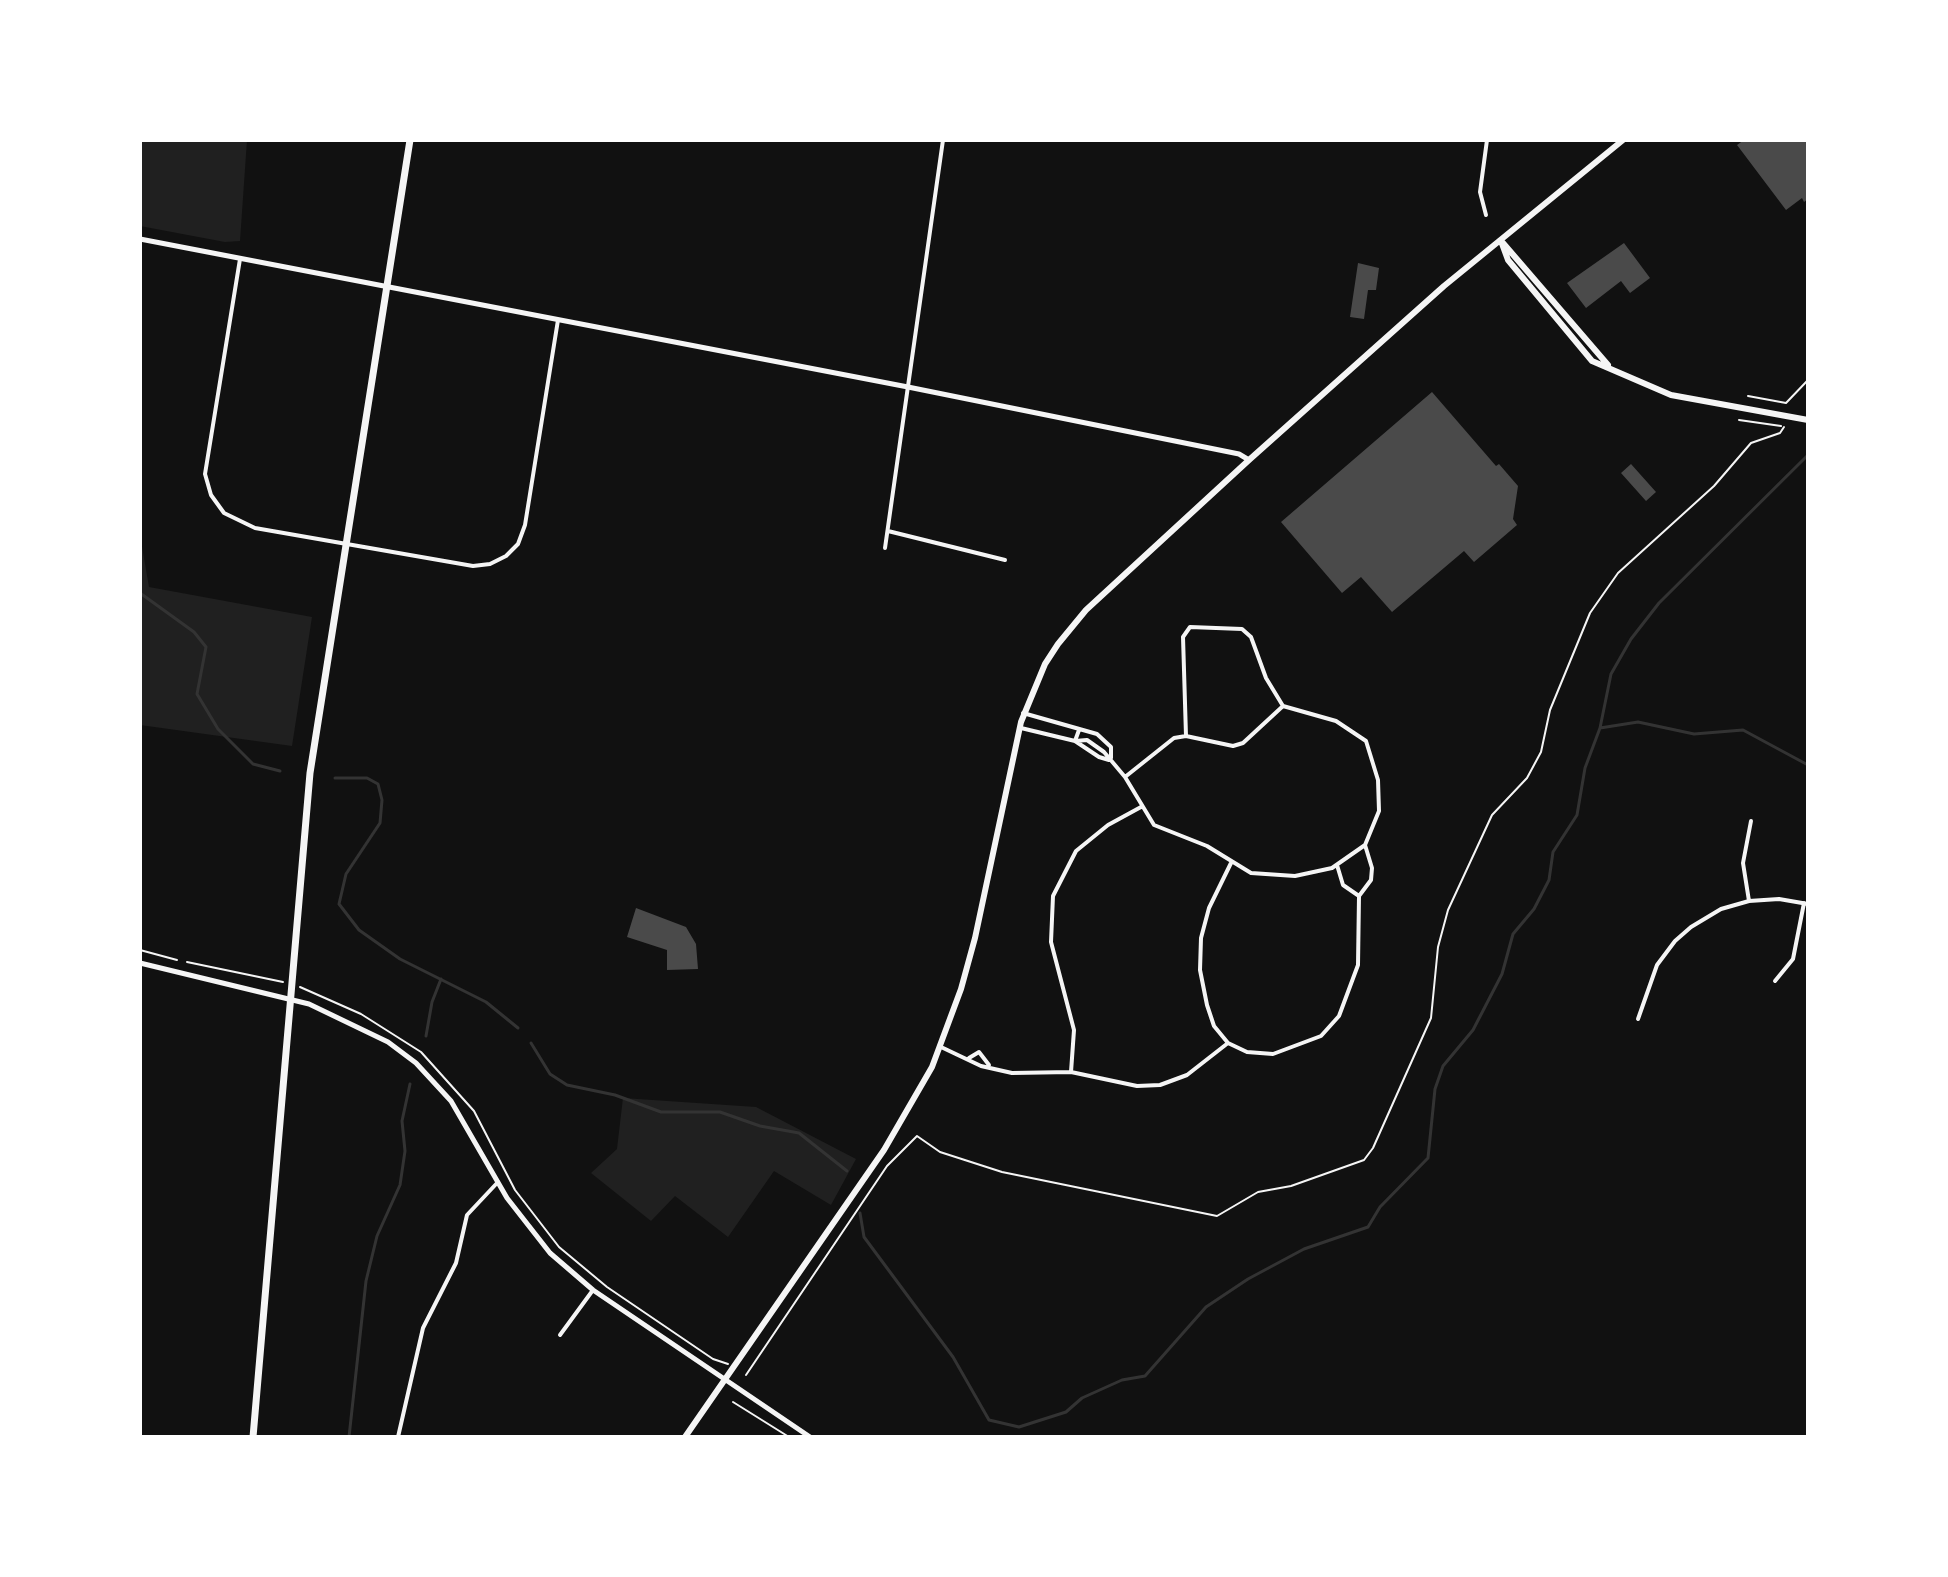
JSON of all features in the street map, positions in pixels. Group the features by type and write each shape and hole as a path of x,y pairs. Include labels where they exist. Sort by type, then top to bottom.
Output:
{"highway":[{"path":"253,1437 288,998 310,773 410,140"}],"main road":[{"path":"685,1437 727,1381 863,1181 917,1097 941,1047 975,938 1023,713 1045,664 1073,623 1444,286 1623,140"},
{"path":"1501,241 1611,369 1671,395 1808,420"}],"street":[{"path":"539,140 571,140"},
{"path":"885,548 943,140"},
{"path":"1486,215 1480,192 1487,140"},
{"path":"140,239 908,387 1239,454 1249,460"},
{"path":"240,259 206,456 211,495 224,513 240,523 346,544 473,566 490,564 512,551 525,525 558,320"},
{"path":"888,531 1005,560"},
{"path":"1019,728 1091,742 1125,777 1141,807 1159,830 1197,841 1251,873 1282,877 1307,875 1337,865 1365,845 1376,824 1380,801 1375,762 1366,741 1336,721 1283,706 1270,687 1251,637 1242,629 1196,625 1183,637 1186,736"},
{"path":"1125,777 1167,741 1186,736 1233,746 1253,735 1283,706"},
{"path":"1023,713 1097,734 1111,747 1111,760"},
{"path":"1075,741 1079,730"},
{"path":"1091,742 1097,734"},
{"path":"1075,741 1099,757 1111,760"},
{"path":"1071,1072 1074,1030 1051,942 1053,896 1076,851 1108,825 1141,807"},
{"path":"1749,901 1743,863 1751,821"},
{"path":"1231,863 1206,917 1200,959 1210,1016 1228,1043 1247,1052 1273,1054 1315,1040 1333,1025 1358,965 1359,896 1371,880 1371,859 1365,845"},
{"path":"1337,865 1343,885 1359,896"},
{"path":"1638,1019 1649,980 1675,941 1706,917 1749,901 1806,904 1793,959 1775,981"},
{"path":"140,963 288,998 365,1028 416,1063 451,1101 498,1182 541,1242 593,1290 810,1437"},
{"path":"941,1047 981,1066 989,1065 1020,1074 1071,1072 1127,1085 1160,1085 1187,1075 1228,1043"},
{"path":"969,1058 979,1052 989,1065"},
{"path":"398,1437 423,1328 456,1263 467,1215 498,1182"},
{"path":"560,1335 593,1290"}],"path":[{"path":"1748,396 1786,403 1808,380"},
{"path":"747,1381 746,1375 887,1166 917,1136 940,1152 1002,1172 1212,1215 1228,1212 1252,1194 1339,1172 1364,1160 1373,1148 1427,1028 1434,1006 1440,935 1448,910 1492,815 1527,778 1541,752 1550,710 1590,613 1618,573 1714,486 1755,439 1776,434 1784,427 1739,420"},
{"path":"140,950 177,960"},
{"path":"187,962 274,979"},
{"path":"305,988 361,1014 421,1052 474,1111 515,1190 559,1247 607,1287 713,1359 722,1360"},
{"path":"733,1402 789,1437"}],"shaded area":[{"path":"140,140 247,140 240,241 225,242 140,226"},
{"path":"140,535 149,587 312,617 292,746 140,725"},
{"path":"623,1098 756,1107 856,1159 831,1205 774,1171 728,1237 675,1196 651,1221 591,1173 617,1149"}],"building":[{"path":"1744,140 1808,140 1808,199 1804,202 1802,198 1786,210 1737,145"},
{"path":"1624,243 1650,278 1630,293 1621,281 1586,308 1567,283"},
{"path":"1358,263 1379,268 1376,290 1368,290 1364,319 1350,317"},
{"path":"1432,392 1496,466 1499,464 1518,486 1513,519 1517,525 1474,562 1464,551 1392,612 1361,577 1342,593 1281,522"},
{"path":"1631,464 1656,492 1646,501 1621,473"},
{"path":"636,908 686,927 696,944 698,969 667,970 667,950 627,937"}],"waterway":[{"path":"860,1213 864,1237 953,1357 989,1420 1019,1427 1066,1412 1082,1398 1122,1380 1145,1376 1206,1307 1248,1279 1304,1249 1368,1227 1380,1207 1428,1158 1435,1089 1443,1066 1473,1030 1502,974 1513,934 1534,909 1549,880 1553,852 1577,815 1585,768 1600,728 1611,674 1631,639 1659,603 1808,455"},
{"path":"140,593 194,632 206,647 197,694 218,729 253,764 280,771"},
{"path":"1600,728 1638,722 1694,734 1743,730 1808,765"},
{"path":"335,778 367,778 378,784 382,800 380,823 346,874 339,904 359,930 400,959 486,1002 518,1028"},
{"path":"426,1036 432,1002 441,979"},
{"path":"531,1043 550,1074 567,1085 615,1095 661,1112 720,1112 760,1126 799,1133 847,1171"},
{"path":"349,1437 366,1281 377,1236 400,1185 405,1151 402,1121 410,1084"}]}
